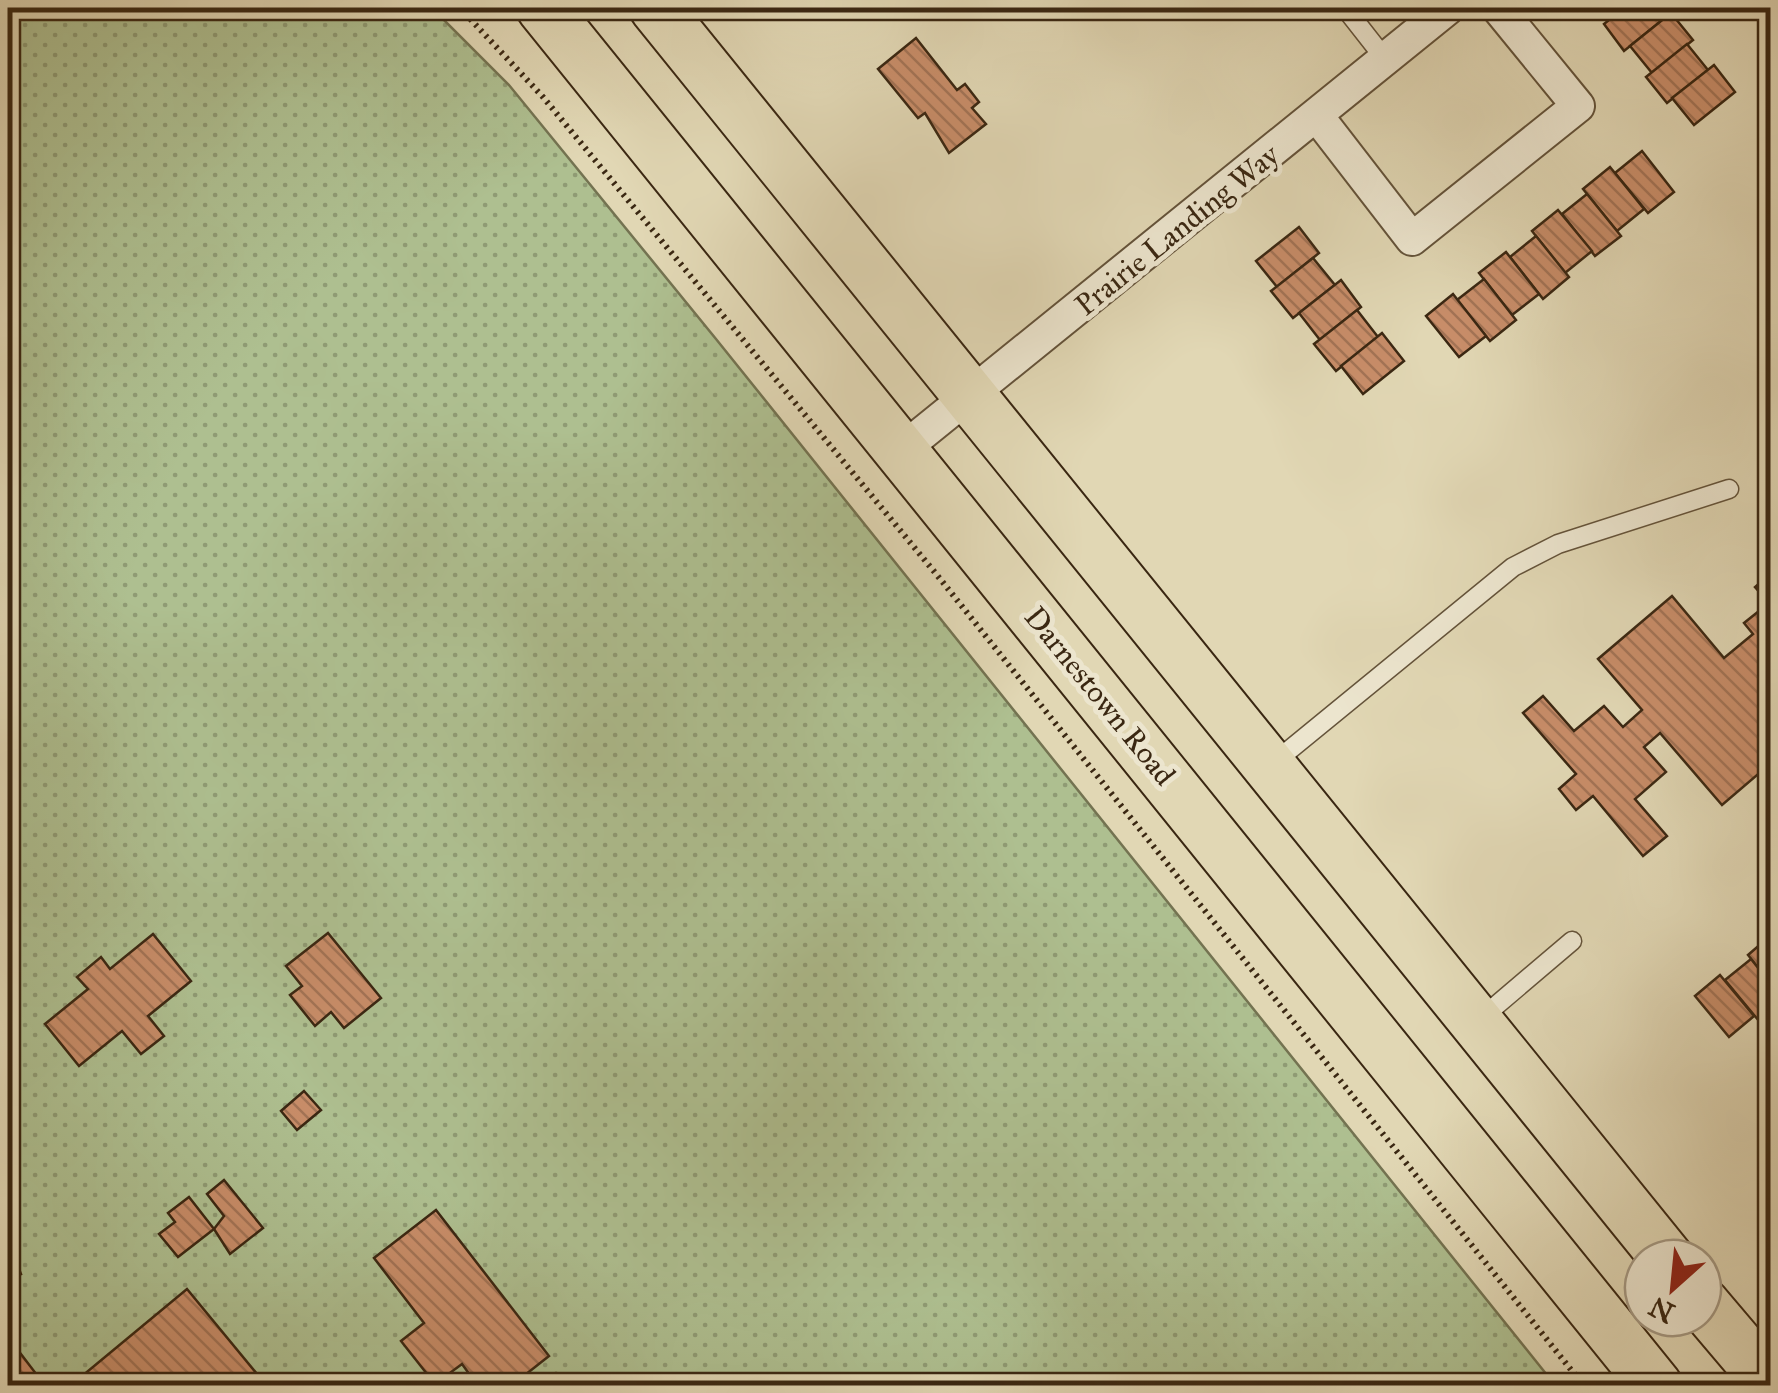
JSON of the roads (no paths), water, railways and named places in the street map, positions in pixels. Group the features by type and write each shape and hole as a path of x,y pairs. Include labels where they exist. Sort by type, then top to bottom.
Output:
{"main road":[{"name":"Darnestown Road","path":"542,8 903,449 1656,1386"},
{"path":"672,14 970,398 1651,1238"},
{"path":"1723,1328 1770,1383"}],"street":[{"name":"Prairie Landing Way","path":"903,449 1448,8"},
{"path":"1316,116 1412,239 1578,106 1498,8"}],"lane":[{"path":"1344,8 1385,59"},
{"path":"1271,765 1513,567 1558,544 1729,489"},
{"path":"1478,1020 1572,941"}]}
